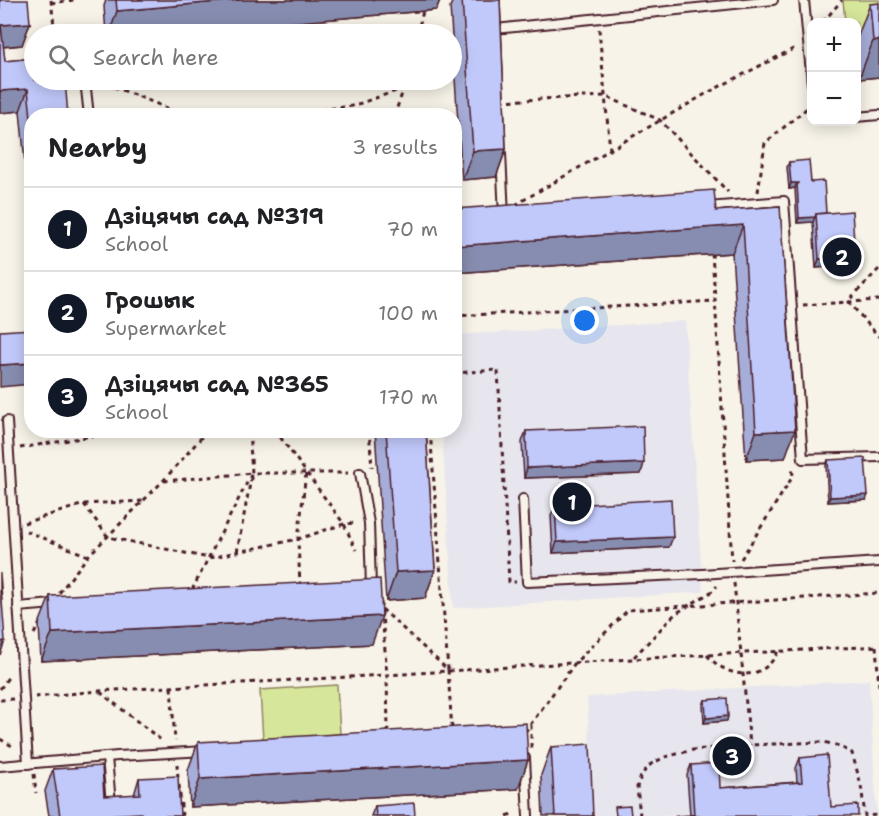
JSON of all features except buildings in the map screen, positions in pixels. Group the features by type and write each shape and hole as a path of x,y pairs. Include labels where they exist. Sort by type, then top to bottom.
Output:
{"lane":[{"path":"495,29 773,0"},
{"path":"804,0 807,31"},
{"path":"495,20 496,39"},
{"path":"86,90 88,108"},
{"path":"861,117 879,115"},
{"path":"495,224 505,223 500,146"},
{"path":"699,207 784,201 803,459 879,457"},
{"path":"7,421 28,764"},
{"path":"360,473 369,523 372,587 360,587"},
{"path":"523,499 527,582 879,562"},
{"path":"18,607 61,604"},
{"path":"524,733 528,743 528,816"},
{"path":"0,766 211,750"},
{"path":"106,758 111,808"}],"path":[{"path":"54,24 51,1 74,0"},
{"path":"420,24 426,0"},
{"path":"826,18 842,0"},
{"path":"598,18 610,150"},
{"path":"503,212 709,92 807,42"},
{"path":"121,90 167,108"},
{"path":"335,108 352,106 399,90"},
{"path":"397,108 404,90"},
{"path":"498,102 605,96 660,120 740,204"},
{"path":"757,203 765,142 807,108"},
{"path":"712,247 732,572 750,745"},
{"path":"848,302 879,269"},
{"path":"792,306 879,300"},
{"path":"462,316 716,301"},
{"path":"848,302 879,337"},
{"path":"462,372 498,370 509,582 527,582"},
{"path":"9,450 81,438"},
{"path":"0,689 22,657 50,605 88,556 144,501 201,438"},
{"path":"237,552 252,473 250,438"},
{"path":"281,438 344,524 358,555"},
{"path":"431,438 452,737"},
{"path":"632,658 675,614 711,592 732,572 793,476 792,465"},
{"path":"301,590 298,539 306,472"},
{"path":"163,481 252,473 360,473"},
{"path":"189,595 252,473"},
{"path":"14,526 84,504 144,501"},
{"path":"84,504 108,537 209,558 298,539 344,524 369,523"},
{"path":"14,526 88,556"},
{"path":"524,733 575,663 628,610 879,593"},
{"path":"388,740 387,675 382,609 448,670"},
{"path":"0,700 99,691 387,675 632,658 878,646 879,686"},
{"path":"706,655 723,670 734,674 744,674 765,669 774,661 778,651"},
{"path":"171,687 176,752"},
{"path":"640,816 637,788 642,774 651,764 665,757 693,750 824,742 852,753 861,785 865,816 879,815"},
{"path":"35,788 36,793"}],"shaded area":[{"path":"685,321 703,592 453,608 442,438 462,438 462,335"},
{"path":"869,680 877,816 594,816 587,697"}],"green space":[{"path":"843,0 879,0 879,36 861,37 861,18 845,18"},
{"path":"337,685 340,734 263,740 260,690"}],"place":[{"name":"Грошык","path":"842,257"},
{"name":"Дзіцячы сад №319","path":"572,502"},
{"name":"Дзіцячы сад №365","path":"732,756"}]}
